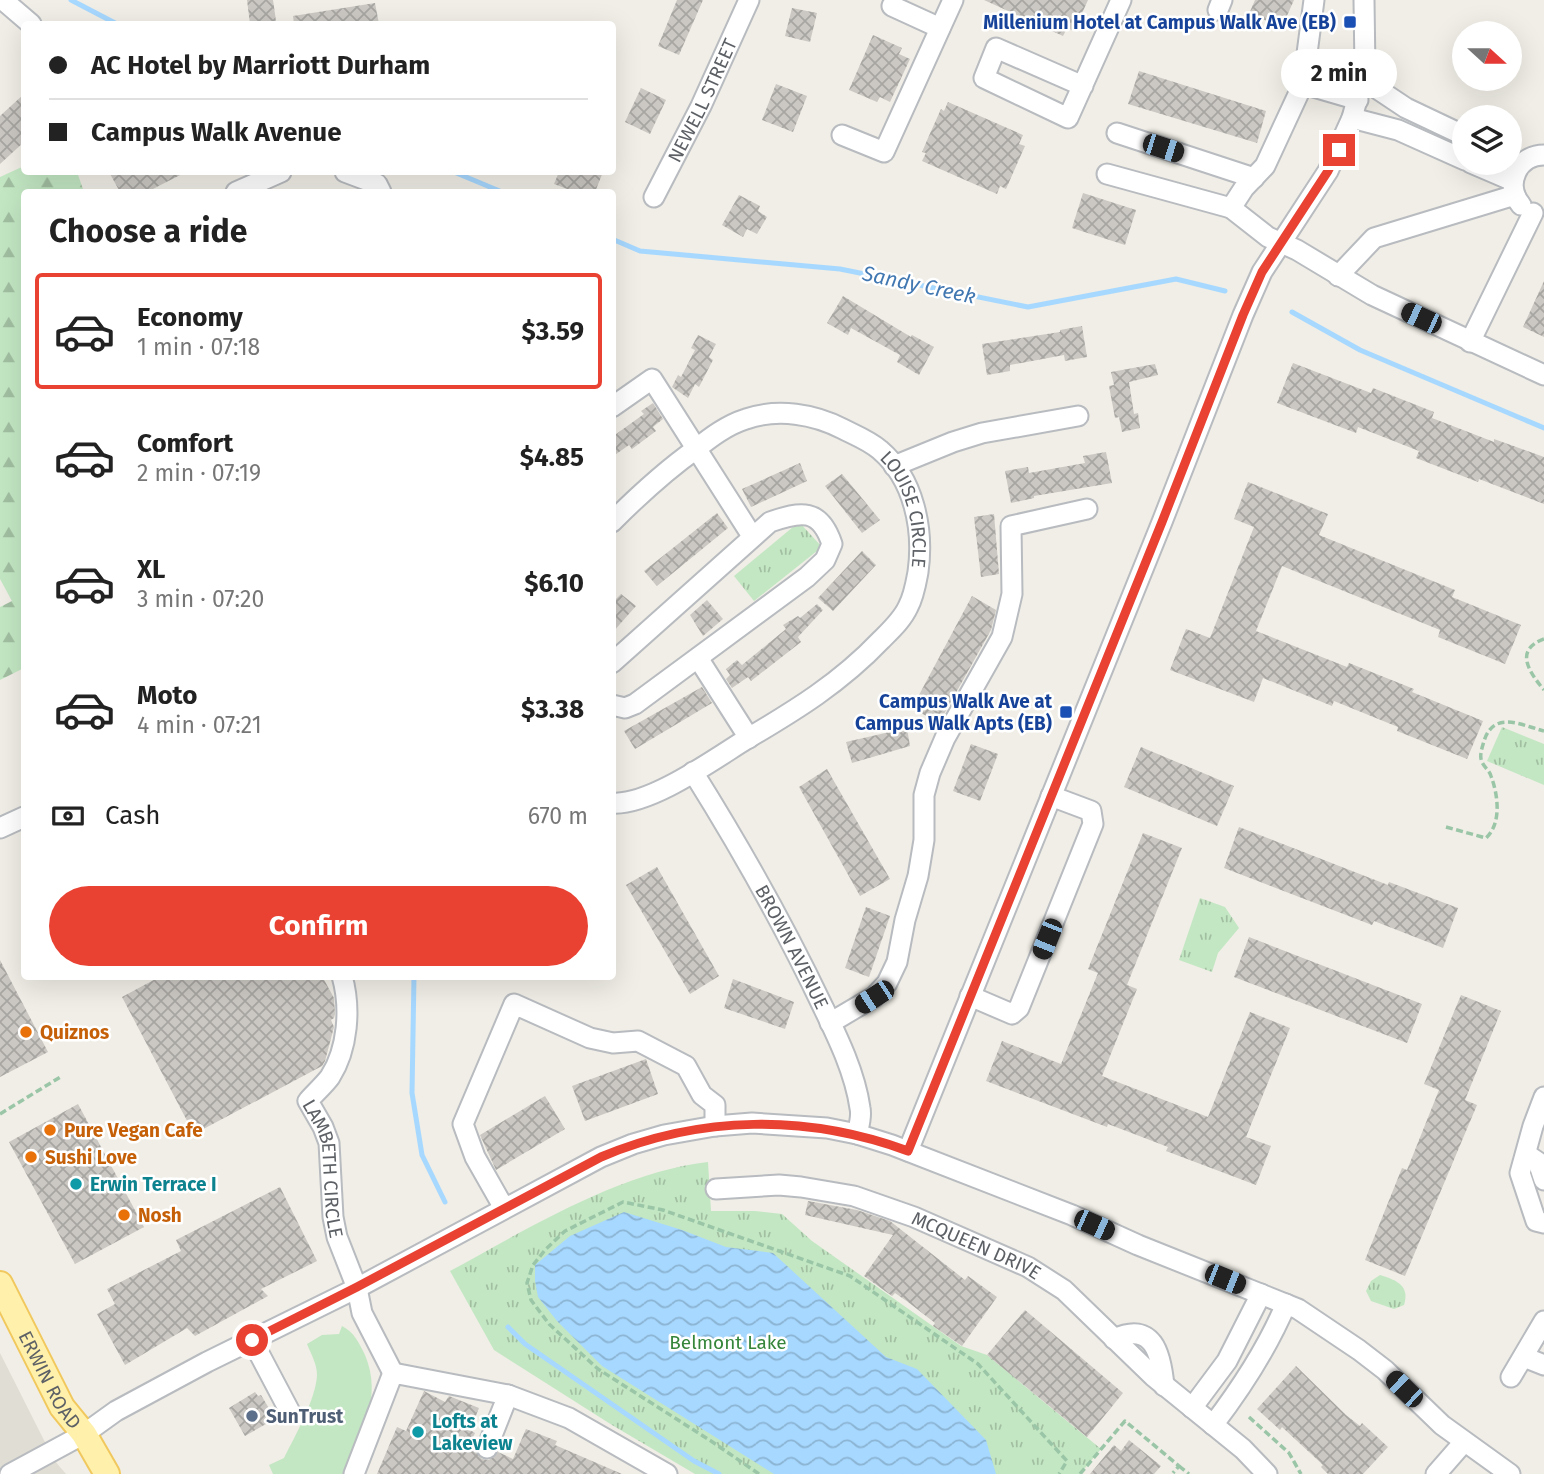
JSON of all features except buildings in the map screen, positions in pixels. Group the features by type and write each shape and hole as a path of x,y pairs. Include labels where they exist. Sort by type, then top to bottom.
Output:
{"main road":[{"name":"ERWIN ROAD","path":"0,1284 62,1408 84,1434 107,1474"}],"street":[{"path":"3,0 28,21"},
{"name":"NEWELL STREET","path":"654,197 701,106 749,0"},
{"path":"842,135 884,152 953,0"},
{"path":"1083,86 996,48 984,78 1068,118 1083,86 1121,0"},
{"path":"1231,208 1265,166 1303,84 1314,0"},
{"path":"908,1151 1164,519 1243,315 1262,272 1328,171 1355,109 1364,80 1364,0"},
{"path":"892,6 940,28"},
{"path":"1364,80 1406,108 1452,130"},
{"path":"1303,84 1452,154"},
{"path":"1117,133 1254,178"},
{"path":"1522,159 1544,155"},
{"path":"1107,174 1231,208 1268,237 1297,250 1372,295 1544,375"},
{"path":"353,175 377,184 380,189"},
{"path":"1492,175 1514,188"},
{"path":"1471,342 1538,214 1524,208 1514,188 1515,175"},
{"path":"1338,276 1374,239 1514,188"},
{"path":"616,404 652,379 752,536"},
{"name":"LOUISE CIRCLE","path":"616,518 650,484 729,426 746,418 762,415 805,415 825,420 881,450 894,466 913,501 919,523 919,562 910,605 902,619 836,683 807,704 693,772 635,801 616,803"},
{"path":"894,466 982,433 1078,416"},
{"path":"830,1023 874,997 887,984 897,962 905,920 918,876 924,840 924,795 930,773 945,738 1002,637 1012,594 1011,527 1087,509"},
{"path":"616,659 770,522 793,513 812,516 826,526 832,544 825,560 807,577 635,704 625,708 616,706"},
{"path":"698,658 749,738"},
{"name":"BROWN AVENUE","path":"693,772 794,948 830,1023 845,1057 860,1104 857,1134"},
{"path":"970,996 1013,1014 1019,1008 1093,824 1091,811 1051,796"},
{"path":"0,828 21,818"},
{"name":"LAMBETH CIRCLE","path":"342,980 346,1033 342,1052 330,1077 308,1101 329,1143 333,1217 337,1237 357,1287"},
{"path":"504,1208 475,1157 463,1124 514,1004 590,1038 613,1043 638,1041 686,1066 702,1095 715,1105 715,1126"},
{"path":"1544,1097 1520,1173 1538,1183 1536,1221 1544,1223"},
{"path":"10,1474 84,1434 116,1411 601,1157 664,1135 752,1123 827,1128 857,1134 908,1151 1072,1215 1138,1245 1286,1304 1312,1317 1368,1357 1442,1425 1510,1474"},
{"name":"MCQUEEN DRIVE","path":"716,1189 801,1186 854,1196 972,1241 1045,1277 1064,1290 1164,1386 1243,1450 1267,1474"},
{"path":"354,1474 393,1373 362,1312 357,1287"},
{"path":"1192,1408 1236,1345 1261,1294"},
{"path":"1213,1425 1265,1349 1286,1304"},
{"path":"1511,1377 1544,1321"},
{"path":"252,1340 290,1412"},
{"path":"1524,1357 1544,1365"},
{"path":"393,1373 508,1395 569,1418 667,1474"},
{"path":"1219,1373 1240,1389"},
{"path":"487,1448 508,1395"},
{"path":"1437,1473 1464,1442"}],"path":[{"path":"1544,639 1534,643 1528,650 1527,660 1528,671 1544,690"},
{"path":"1446,827 1486,838 1495,823 1498,807 1492,776 1482,762 1480,752 1488,731 1499,722 1512,722 1544,731"},
{"path":"0,1114 62,1076"},
{"path":"759,1474 598,1370 549,1324 531,1300 527,1283 533,1265 565,1231 624,1202 663,1210 850,1276 978,1364 1067,1461 1059,1474"},
{"path":"1249,1417 1289,1453 1301,1474"},
{"path":"1080,1474 1125,1421 1189,1474"},
{"path":"1173,1474 1179,1466"}],"shaded area":[{"path":"0,1353 54,1460 66,1474 0,1474"}],"green space":[{"path":"21,167 21,175 78,175 83,189 21,189 21,670 0,680 0,607 12,601 0,579 0,177"},
{"path":"799,522 822,547 754,601 734,576"},
{"path":"1502,727 1544,744 1544,785 1487,761"},
{"path":"1200,898 1225,907 1239,928 1218,953 1212,972 1179,960"},
{"name":"Belmont Lake","path":"708,1162 711,1211 782,1214 812,1241 961,1346 987,1355 1101,1449 1080,1474 695,1474 494,1350 450,1271 575,1204 608,1190 641,1177"},
{"path":"1380,1275 1392,1279 1404,1288 1404,1305 1394,1309 1371,1301 1366,1291 1371,1281"},
{"path":"342,1326 359,1342 370,1371 372,1386 368,1416 345,1474 273,1474 269,1465 284,1458 316,1385 316,1367 307,1344 322,1335 339,1334"}],"water":[{"path":"624,1212 726,1247 773,1253 886,1357 917,1369 986,1440 996,1474 774,1474 602,1366 557,1321 538,1297 535,1265 570,1236"}],"waterway":[{"name":"Sandy Creek","path":"71,0 111,21"},
{"name":"Sandy Creek","path":"461,175 495,189"},
{"name":"Sandy Creek","path":"616,241 640,251 840,269 1028,307 1176,279 1225,291"},
{"name":"Sandy Creek","path":"1292,312 1360,350 1544,428"},
{"path":"414,980 412,1093 422,1155 445,1202"},
{"path":"508,1327 525,1344 694,1461 719,1474"}],"place":[{"name":"Millenium Hotel at Campus Walk Ave (EB)","path":"1350,22"},
{"name":"Campus Walk Ave at Campus Walk Apts (EB)","path":"1066,712"},
{"name":"Quiznos","path":"26,1032"},
{"name":"Pure Vegan Cafe","path":"50,1130"},
{"name":"Sushi Love","path":"31,1157"},
{"name":"Erwin Terrace I","path":"76,1184"},
{"name":"Nosh","path":"124,1215"},
{"name":"SunTrust","path":"252,1416"},
{"name":"Lofts at Lakeview","path":"418,1432"}],"route":[{"path":"252,1340 601,1157 664,1135 752,1123 788,1125 857,1134 908,1151 1243,315 1262,272 1339,150"}]}
